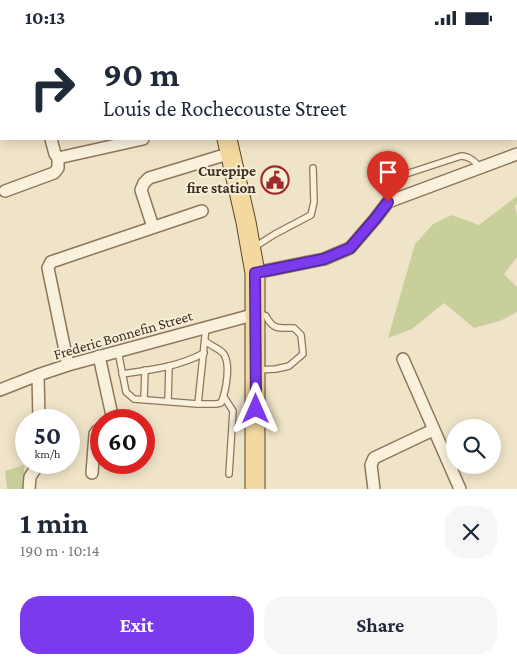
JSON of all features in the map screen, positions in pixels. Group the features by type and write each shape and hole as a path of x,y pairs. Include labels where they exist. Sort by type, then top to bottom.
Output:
{"main road":[{"path":"229,146 255,273 255,489"}],"street":[{"path":"5,191 54,173 58,168 58,158 51,140"},
{"path":"58,158 139,140"},
{"path":"153,227 141,190 144,183 149,178 229,146"},
{"path":"255,273 324,259 350,248 388,202 517,154"},
{"path":"68,365 48,268 50,262 202,211"},
{"name":"Frederic Bonnefin Street","path":"0,390 68,365 256,312"},
{"path":"99,357 111,409"},
{"path":"403,359 460,489"},
{"path":"38,375 39,409"},
{"path":"374,489 371,465 374,458 433,430"},
{"path":"29,489 32,474"}],"lane":[{"path":"388,202 389,191 395,181 406,174 461,156 473,160 480,167"},
{"path":"251,249 311,215 314,202 313,168"},
{"path":"256,312 266,316 270,324 277,327 294,328 301,335 303,354 289,366 256,370"},
{"path":"198,404 206,327"},
{"path":"118,351 126,392 134,399 198,404 221,403 224,397 228,360 222,353 205,341"},
{"path":"122,374 169,367 204,353"},
{"path":"168,401 169,367"},
{"path":"144,399 145,370"},
{"path":"224,397 233,411 229,474"}],"green space":[{"path":"517,196 517,204 515,206 517,215 517,257 504,274 517,287 517,312 500,321 474,328 444,303 412,329 388,338 415,244 433,224 452,215 479,225"},
{"path":"15,468 15,474 24,474 25,489 7,489 5,471"}],"place":[{"name":"Curepipe fire station","path":"275,180"}],"route":[{"path":"256,409 255,273 324,259 350,248 388,202"}]}
